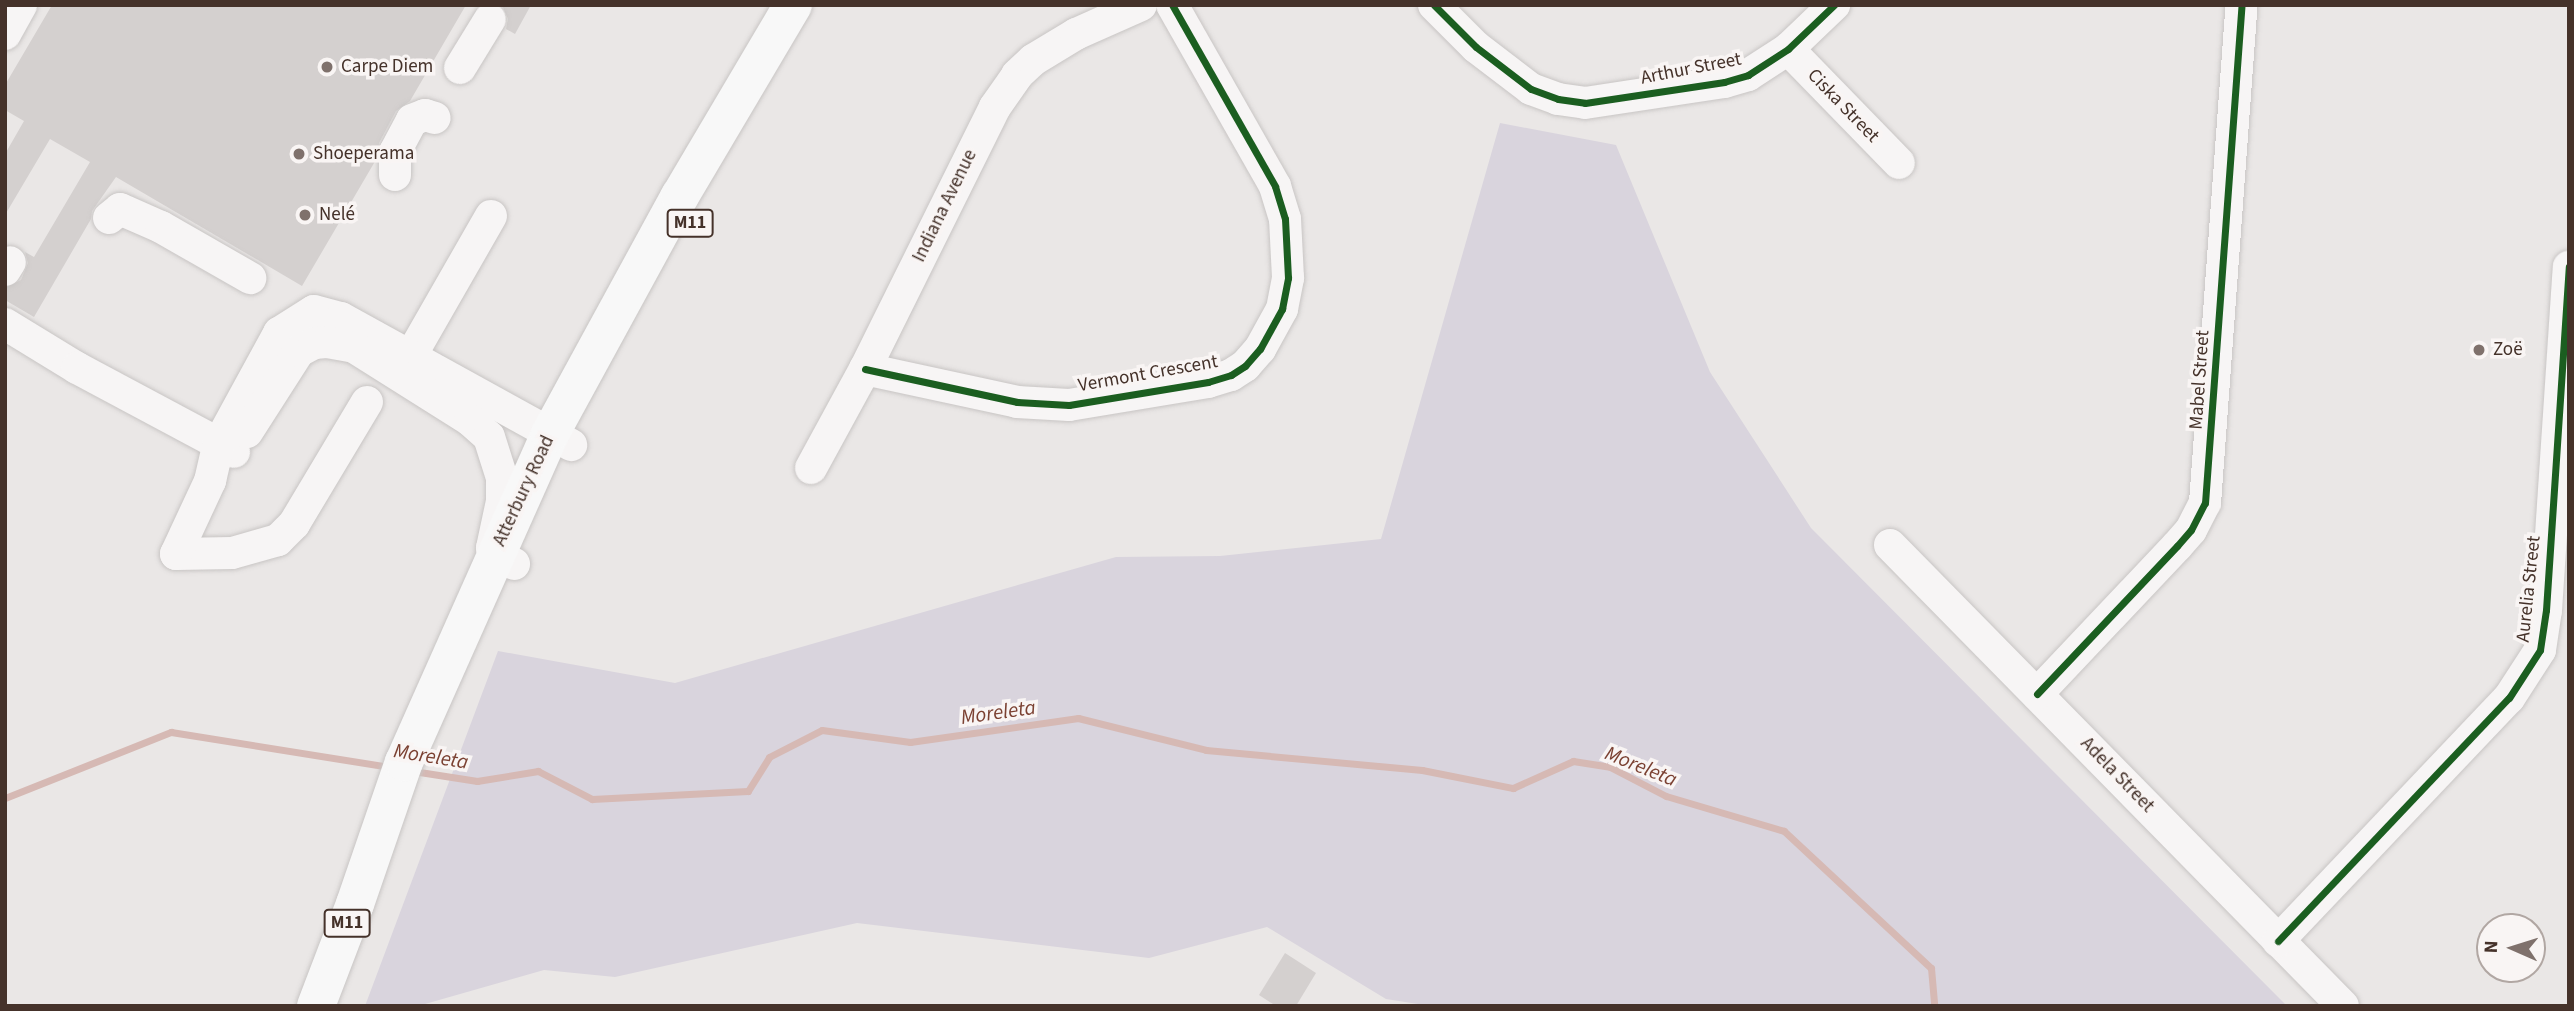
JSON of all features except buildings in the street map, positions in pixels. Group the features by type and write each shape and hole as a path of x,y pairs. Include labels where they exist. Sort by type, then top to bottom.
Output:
{"main road":[{"name":"Atterbury Road","path":"316,1006 388,843 420,779 440,705 560,440 687,186 793,5"},
{"name":"Atterbury Road","path":"560,440 818,5"},
{"name":"Atterbury Road","path":"344,1006 388,843"}],"street":[{"path":"5,34 21,5"},
{"name":"Indiana Avenue","path":"811,468 865,369 983,128 1017,75 1061,41 1141,5"},
{"name":"Vermont Crescent","path":"865,369 1017,402 1069,405 1208,382 1231,375 1245,366 1261,349 1282,309 1289,278 1289,248 1283,211 1275,186 1172,5"},
{"name":"Arthur Street","path":"1434,5 1476,47 1531,89 1572,102 1628,98 1736,79 1758,71 1788,49 1834,5"},
{"name":"Mabel Street","path":"2037,694 2177,546 2191,530 2205,503 2242,5"},
{"path":"460,68 490,19"},
{"name":"Ciska Street","path":"1788,49 1899,163"},
{"path":"395,175 395,152 412,120 425,115 435,118"},
{"path":"109,218 120,209 161,227 250,278"},
{"path":"405,365 491,216"},
{"name":"Aurelia Street","path":"2278,941 2509,698 2540,650 2546,610 2569,267"},
{"path":"367,402 294,524 278,540 232,553 176,554 279,333 314,311 332,314 405,365 489,437 502,478 502,501 491,542 504,560"},
{"path":"5,324 77,368 226,449"},
{"path":"405,365 560,440"},
{"name":"Adela Street","path":"1890,545 2343,1006"}],"shaded area":[{"path":"1500,123 1616,145 1710,372 1811,528 2287,1006 1424,1005 1386,999 1267,927 1149,958 857,923 615,977 544,970 418,1006 365,1006 498,651 675,683 1116,557 1220,556 1381,539"}],"waterway":[{"name":"Moreleta","path":"413,771 477,781 538,771 592,799 748,791 769,757 822,730 910,742 1078,718 1206,750 1422,770 1513,788 1573,761 1610,767 1666,796 1784,831 1931,968 1934,1006"},
{"name":"Moreleta","path":"5,798 171,732 390,767"}],"cycle path":[{"path":"865,369 1017,402 1069,405 1208,382 1231,375 1245,366 1260,349 1282,309 1288,278 1285,219 1275,186 1172,5"},
{"path":"1434,5 1476,47 1531,89 1558,99 1585,103 1724,82 1748,75 1788,49 1834,5"},
{"path":"2037,694 2177,546 2191,530 2205,503 2242,5"},
{"path":"2278,941 2509,698 2540,650 2546,610 2569,267"}],"place":[{"name":"Carpe Diem","path":"327,67"},
{"name":"Shoeperama","path":"299,154"},
{"name":"Nelé","path":"305,215"},
{"name":"Zoë","path":"2479,350"}]}
